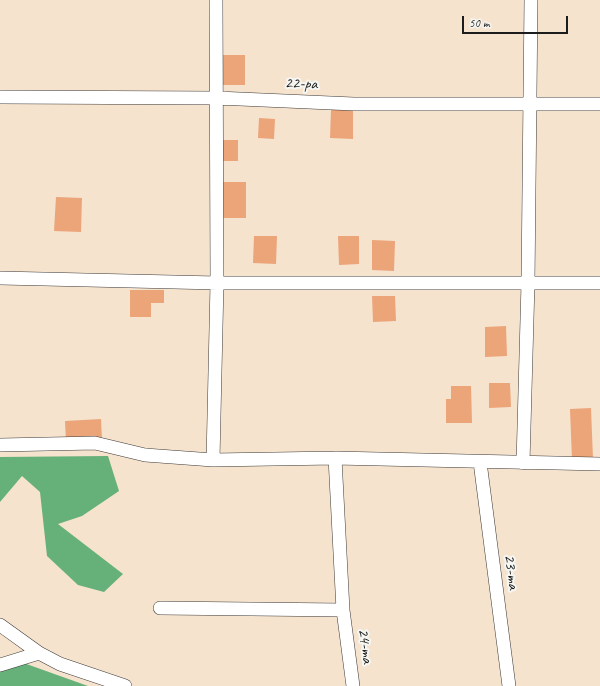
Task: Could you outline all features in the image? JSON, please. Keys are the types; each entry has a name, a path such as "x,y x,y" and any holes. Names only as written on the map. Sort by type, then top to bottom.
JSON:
{"street":[{"path":"213,460 217,284 216,0"},
{"path":"523,463 528,283 532,0"},
{"name":"22-ра","path":"0,97 217,98 354,104 600,104"},
{"path":"0,278 217,284 600,282"},
{"path":"0,445 94,443 145,455 213,460 335,458 600,464"},
{"name":"24-та","path":"335,458 343,610 353,686"},
{"name":"23-та","path":"480,462 509,686"},
{"path":"160,608 343,610"},
{"path":"0,624 39,653 60,664 125,686"},
{"path":"0,665 39,653"}],"green space":[{"path":"108,456 119,491 82,516 58,524 123,574 104,592 78,585 47,556 40,492 22,476 0,502 0,457"},
{"path":"18,661 88,686 0,686 0,670"}],"building":[{"path":"220,55 245,55 245,85 220,85"},
{"path":"331,110 353,110 353,139 330,138"},
{"path":"259,118 275,119 274,139 258,138"},
{"path":"222,140 238,140 238,161 222,161"},
{"path":"223,182 246,182 246,218 223,218"},
{"path":"56,197 82,198 81,232 54,231"},
{"path":"254,236 277,236 276,264 253,263"},
{"path":"338,236 359,236 359,264 339,265"},
{"path":"372,240 395,241 394,271 372,270"},
{"path":"130,290 164,290 164,303 151,303 151,317 130,317"},
{"path":"372,296 395,296 396,321 373,322"},
{"path":"506,326 507,356 485,357 485,327"},
{"path":"489,383 510,383 511,407 489,408"},
{"path":"451,386 471,386 472,423 446,423 446,399 451,399"},
{"path":"591,408 593,459 572,460 570,409"},
{"path":"101,419 102,440 66,442 65,421"}]}
